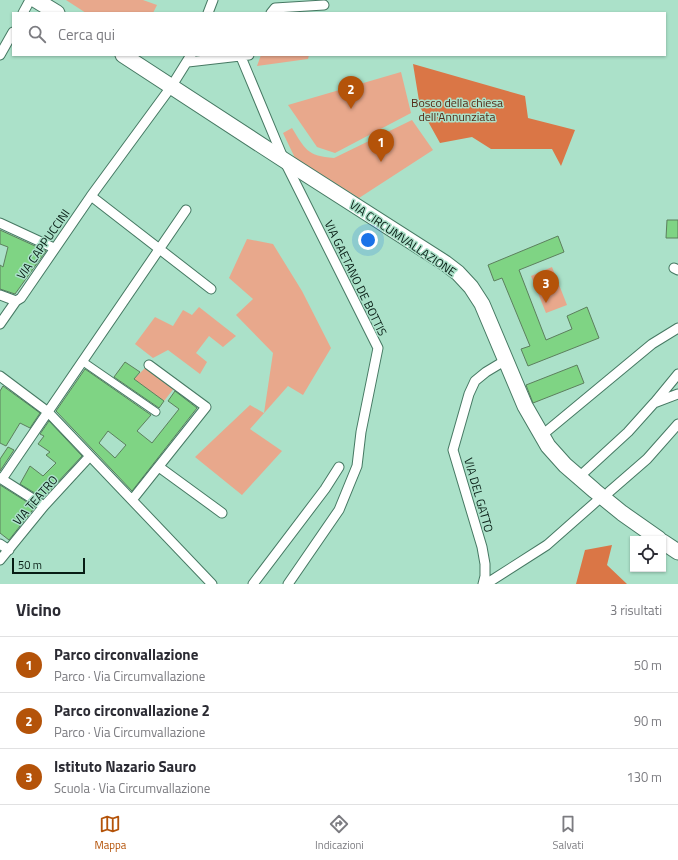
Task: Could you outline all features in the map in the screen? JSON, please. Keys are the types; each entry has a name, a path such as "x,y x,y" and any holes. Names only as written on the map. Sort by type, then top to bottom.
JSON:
{"main road":[{"path":"36,0 55,12"},
{"name":"VIA CIRCUMVALLAZIONE","path":"124,56 445,263 458,273 471,287 482,304 525,406 548,446 565,465 579,477 622,513 655,536"},
{"path":"666,544 678,552"}],"street":[{"path":"24,12 30,0"},
{"path":"208,12 213,0"},
{"path":"272,12 275,8 324,5"},
{"path":"0,55 12,34"},
{"path":"189,58 245,56"},
{"name":"VIA GAETANO DE BOTTIS","path":"245,56 284,160 378,348 357,466 339,510 288,584"},
{"name":"VIA CAPPUCCINI","path":"0,324 16,301 20,298 90,196 171,87 189,58"},
{"path":"90,196 211,288"},
{"path":"44,506 1,479 186,210"},
{"path":"0,223 54,248"},
{"path":"0,295 16,301"},
{"path":"542,436 652,344 678,328"},
{"name":"VIA DEL GATTO","path":"483,584 485,564 482,547 453,450 469,394 475,381 486,372 506,360"},
{"path":"82,362 156,412"},
{"path":"132,500 206,407 149,365"},
{"path":"579,477 628,432 678,374"},
{"path":"0,376 48,412 212,584"},
{"path":"654,403 678,394"},
{"path":"609,492 647,459 678,424"},
{"name":"VIA TEATRO","path":"0,560 44,506 90,456"},
{"path":"159,467 222,512"},
{"path":"253,584 325,489 339,467"},
{"path":"486,584 547,545 598,500"},
{"path":"0,544 8,550"}],"shaded area":[{"path":"66,0 143,0 157,5 154,12 84,12"},
{"path":"261,56 309,56 308,59 257,66"},
{"path":"401,72 411,113 335,153 317,147 288,105"},
{"path":"412,120 433,150 359,198 295,158 283,133 292,128 304,146 312,153 334,158"},
{"path":"247,239 273,244 302,291 331,348 303,395 288,386 250,429 282,451 242,495 195,457 250,405 264,413 273,353 236,315 253,299 229,278"},
{"path":"552,267 567,305 546,313 531,276"},
{"path":"199,307 236,336 223,347 209,336 196,353 207,362 200,374 168,350 153,358 135,344 155,317 173,326 183,310 192,315"},
{"path":"146,367 175,387 164,401 134,379"}],"green space":[{"name":"Bosco della chiesa dell'Annunziata","path":"413,64 525,96 528,118 575,130 561,166 552,149 491,149 472,137 440,143 420,107"},
{"path":"612,545 607,565 627,584 576,584 585,550"}],"building":[{"path":"667,220 678,220 678,238 666,238"},
{"path":"0,230 46,251 15,294 0,289 0,265 3,267 8,247 0,244"},
{"path":"558,236 564,252 519,270 546,340 572,329 567,316 587,307 599,338 528,366 521,349 530,346 502,278 494,281 488,265"},
{"path":"125,362 140,372 134,379 164,401 159,408 114,377"},
{"path":"577,365 584,383 533,403 526,385"},
{"path":"85,369 151,415 137,431 152,443 179,409 168,401 175,391 197,408 132,491 56,411","holes":["108,431 126,445 115,458 99,443"]},
{"path":"3,386 40,413 30,428 20,423 6,446 0,443 0,391"},
{"path":"49,421 82,456 43,498 20,484 30,466 43,476 56,463 46,455 50,452 38,444 44,436 40,434"},
{"path":"8,447 14,450 0,471 0,459"},
{"path":"0,485 35,507 9,540 0,533"}],"place":[{"name":"Parco circonvallazione 2","path":"351,109"},
{"name":"Parco circonvallazione","path":"381,162"},
{"name":"Istituto Nazario Sauro","path":"546,303"}]}
